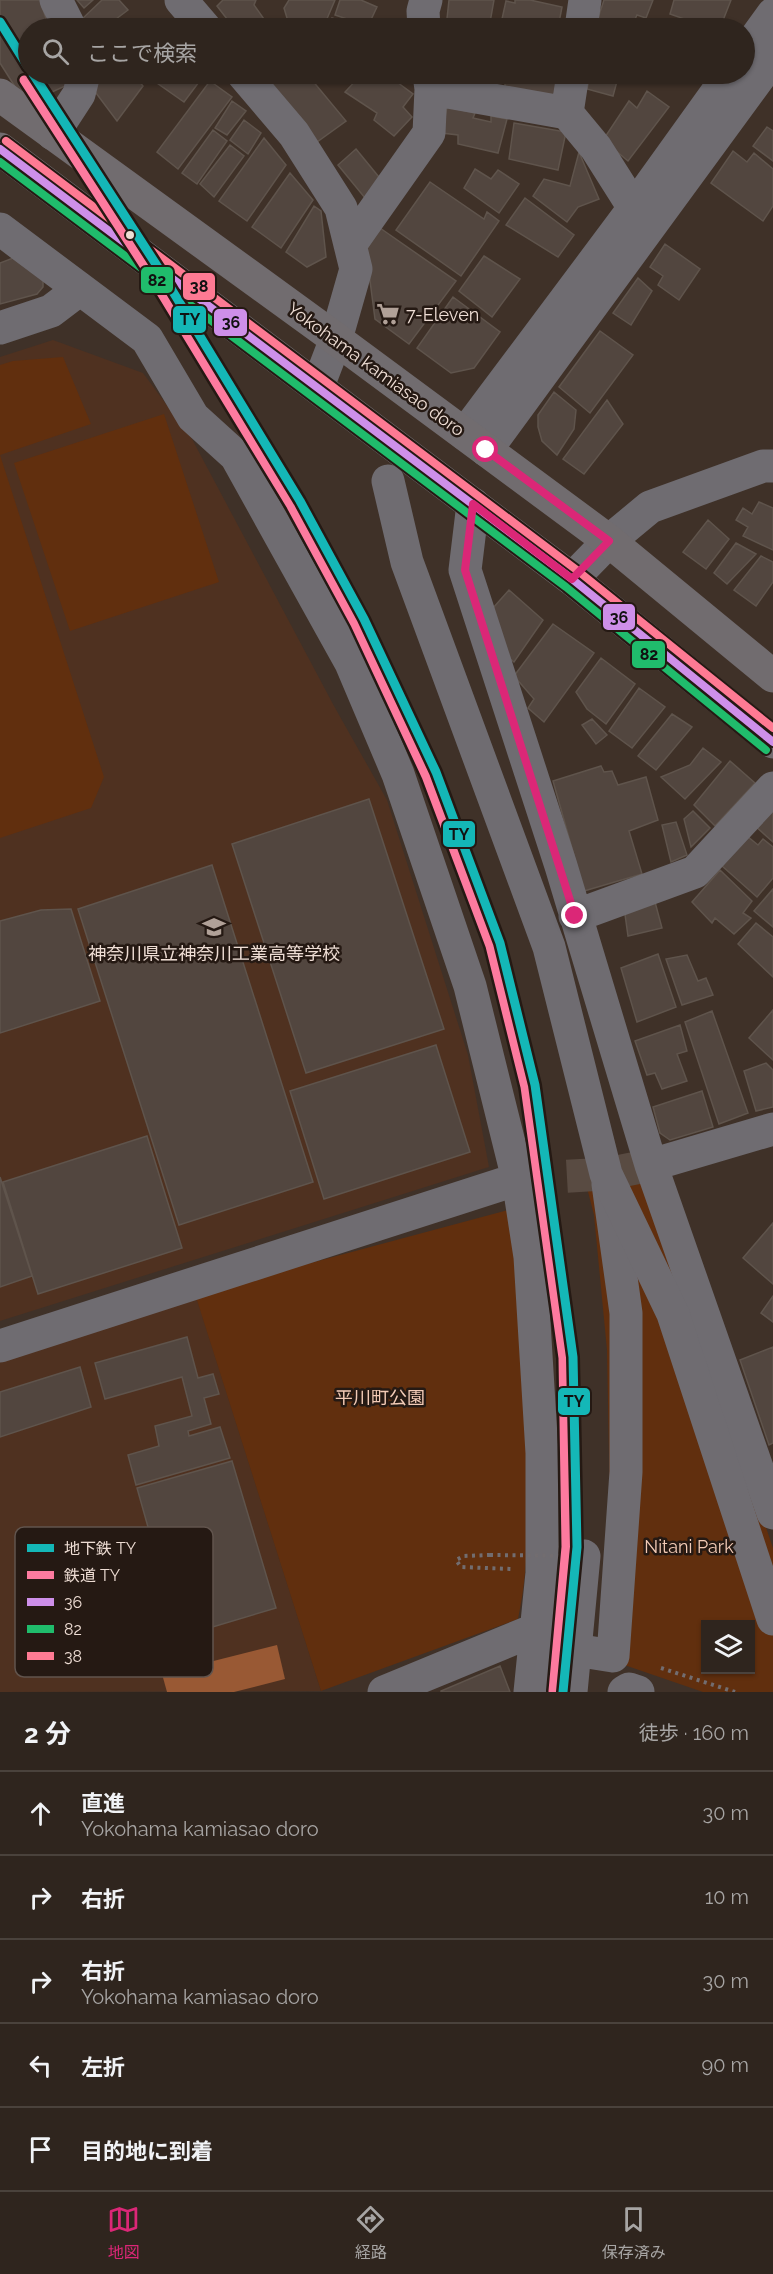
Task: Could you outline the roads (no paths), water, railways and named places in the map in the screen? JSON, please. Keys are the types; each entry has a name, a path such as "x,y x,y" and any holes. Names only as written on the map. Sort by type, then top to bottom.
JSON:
{"main road":[{"name":"Yokohama kamiasao doro","path":"0,95 609,541 773,676"},
{"path":"0,149 572,579 773,742"}],"street":[{"path":"56,0 65,18"},
{"path":"181,0 196,18"},
{"path":"423,18 426,0"},
{"path":"582,18 585,0"},
{"path":"755,39 773,14"},
{"path":"755,81 773,58"},
{"path":"53,134 79,94 82,84"},
{"path":"252,84 294,134 341,208 356,269 336,339 318,386"},
{"path":"350,244 429,133 430,84"},
{"path":"443,84 567,113 596,148 633,208"},
{"path":"567,113 571,84"},
{"path":"475,442 633,208 723,84"},
{"path":"475,442 753,84"},
{"path":"0,229 147,339 193,417 236,456 351,663 398,774 470,986 518,1179 530,1257 542,1453 542,1573 530,1692"},
{"path":"0,328 51,311 80,289"},
{"path":"572,579 609,541 650,507 763,466 773,465"},
{"path":"388,481 407,562 549,947 606,1174 626,1313 626,1472 613,1656 575,1650"},
{"path":"473,504 465,570 651,1165 773,1513"},
{"path":"575,916 695,872 773,788"},
{"path":"651,1165 773,1129"},
{"path":"606,1174 673,1314 773,1619"},
{"path":"0,1346 518,1179"},
{"path":"571,1692 584,1556"},
{"path":"384,1692 537,1629"},
{"path":"624,1692 629,1689 638,1692"}],"tunnel":[{"path":"518,1179 606,1174 651,1165"}],"metro line":[{"name":"TY","path":"0,22 18,51"},
{"name":"TY","path":"39,84 161,272 300,501 364,619 436,772 500,943 535,1085 573,1357 577,1547 563,1692"}],"rail line":[{"name":"TY","path":"27,84 152,278 291,506 355,624 426,776 490,946 525,1087 563,1358 566,1547 553,1691"}],"place":[{"name":"7-Eleven","path":"388,314"},
{"name":"神奈川県立神奈川工業高等学校","path":"214,927"}],"park label":[{"name":"平川町公園","path":"380,1397"},
{"name":"Nitani Park","path":"689,1546"}]}
